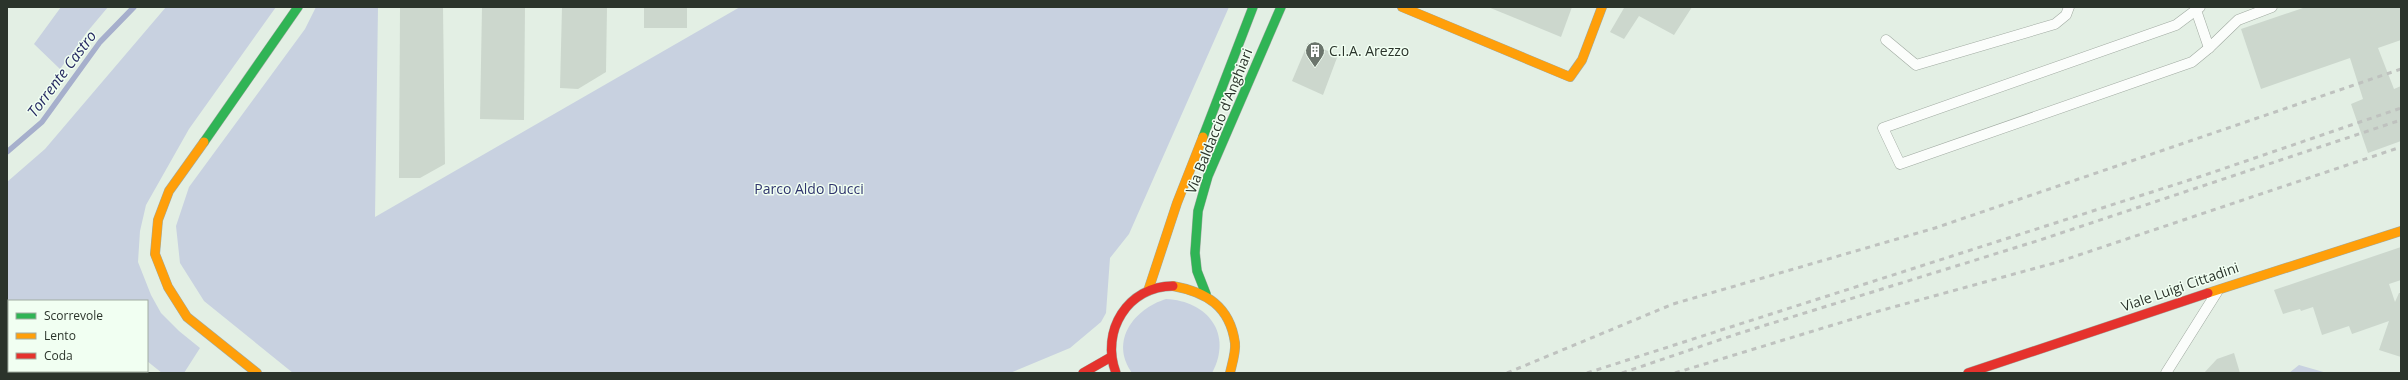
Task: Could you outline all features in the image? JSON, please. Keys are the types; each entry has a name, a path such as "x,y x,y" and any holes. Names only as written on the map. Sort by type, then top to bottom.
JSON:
{"main road":[{"path":"258,373 187,317 168,287 155,254 158,220 169,191 288,24 298,7"},
{"name":"Via Baldaccio d'Anghiari","path":"1148,290 1177,203 1253,7"},
{"name":"Via Baldaccio d'Anghiari","path":"1206,294 1197,271 1195,253 1198,211 1208,176 1281,7"},
{"path":"1402,7 1570,77 1582,60 1602,7"},
{"name":"Viale Luigi Cittadini","path":"1968,373 2219,289 2401,231"},
{"path":"1116,373 1111,357 1111,336 1118,317 1131,302 1148,290 1177,285 1206,294 1225,312 1231,324 1236,349 1230,373"},
{"path":"1083,373 1111,357"}],"lane":[{"path":"1886,40 1916,66 2055,24 2066,15 2069,7"},
{"path":"2209,48 2197,8 2176,25 1883,128 1900,164 2192,62 2209,48 2238,20 2272,7"},
{"path":"2166,373 2219,289"}],"green space":[{"path":"61,7 108,7 87,32 60,69 34,44"},
{"path":"166,7 276,7 189,129 146,205 140,231 138,262 151,295 161,313 179,331 200,348 184,373 162,373 148,362 148,300 8,300 8,372 36,372 7,373 7,182 45,149"},
{"name":"Parco Aldo Ducci","path":"316,7 378,7 375,217 740,7 1229,7 1129,234 1110,258 1106,313 1101,322 1070,348 1010,373 293,373 204,301 180,263 176,226 189,187 305,29"},
{"path":"1166,299 1181,301 1194,306 1205,313 1213,322 1218,333 1220,345 1218,359 1212,373 1132,373 1126,361 1123,349 1124,338 1128,328 1135,318 1144,310"},
{"path":"2299,365 2327,373 2289,373"}],"building":[{"path":"400,7 443,7 445,164 420,178 399,178"},
{"path":"482,7 525,7 524,120 480,119"},
{"path":"562,7 607,7 606,72 578,89 560,88"},
{"path":"644,7 687,7 687,28 644,28"},
{"path":"1488,7 1572,7 1561,37"},
{"path":"1621,7 1692,7 1674,35 1639,16 1624,39 1610,32 1624,8"},
{"path":"2306,7 2401,7 2401,40 2378,48 2394,89 2401,86 2401,141 2368,153 2351,104 2363,99 2350,58 2261,89 2241,29"},
{"name":"C.I.A. Arezzo","path":"1308,43 1338,55 1323,95 1292,81"},
{"path":"2401,247 2401,280 2389,284 2395,302 2399,293 2401,293 2401,357 2379,350 2389,321 2352,334 2349,326 2322,335 2313,307 2283,314 2274,290"},
{"path":"2234,353 2240,373 2204,373 2217,359"}],"waterway":[{"name":"Torrente Castro","path":"7,152 42,122 100,42 134,7"}],"railway":[{"path":"1507,373 1673,304 1935,228 2401,69"},
{"path":"1587,373 2205,175 2401,108"},
{"path":"1622,373 1737,334 2040,240 2401,120"},
{"path":"1675,373 1879,311 2058,262 2401,147"}],"traffic: fast":[{"path":"204,142 298,7"},
{"path":"1203,137 1253,7"},
{"path":"1206,294 1197,271 1195,253 1198,211 1208,176 1281,7"}],"traffic: slow":[{"path":"1402,7 1570,77 1582,60 1602,7"},
{"path":"1148,291 1177,203 1203,137"},
{"path":"204,142 169,191 158,220 155,254 168,287 187,317 257,373"},
{"path":"2208,293 2401,231"},
{"path":"1173,286 1196,292 1206,297 1222,310 1228,319 1235,343 1234,358 1230,373"}],"traffic: jam":[{"path":"1116,373 1112,357 1112,342 1115,327 1122,314 1131,302 1143,294 1157,288 1173,286"},
{"path":"1968,373 2208,293"},
{"path":"1083,373 1111,357"}],"place":[{"name":"C.I.A. Arezzo","path":"1315,68"}]}
